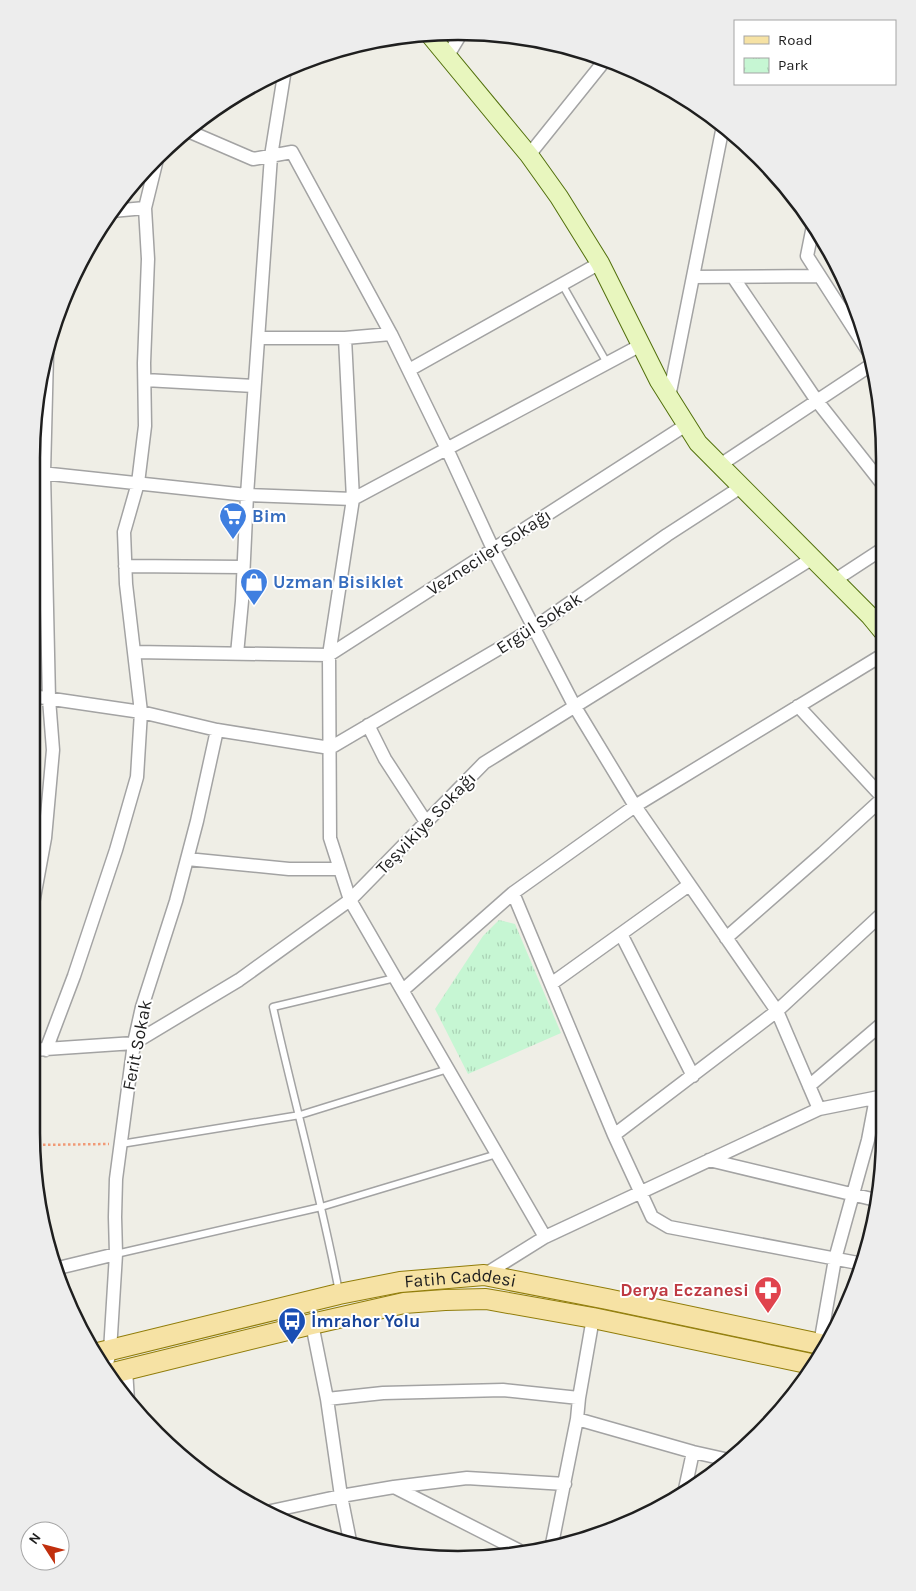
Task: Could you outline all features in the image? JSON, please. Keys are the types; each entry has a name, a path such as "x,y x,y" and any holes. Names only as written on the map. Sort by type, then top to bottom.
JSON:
{"main road":[{"name":"Fatih Caddesi","path":"105,1357 211,1325 339,1294 400,1282 484,1275 819,1344"},
{"path":"118,1372 312,1324 404,1304 486,1299 593,1318 808,1362"},
{"path":"211,1325 216,1347"}],"street":[{"path":"438,42 529,155 559,197 600,263 669,397 698,443 876,624"},
{"path":"529,155 601,65"},
{"path":"237,654 244,567 246,495 271,156 283,79"},
{"path":"195,133 253,159 292,152 390,334 447,449 493,550 575,707 635,806 777,1011 819,1109"},
{"path":"669,397 721,134"},
{"path":"46,1050 74,976 116,850 137,777 141,712 124,532 138,483 145,426 148,259 145,208 154,171"},
{"path":"122,210 145,208"},
{"path":"812,236 807,256 857,332"},
{"path":"408,370 600,263"},
{"path":"693,277 820,276"},
{"path":"733,277 817,401 876,476"},
{"path":"258,338 345,338 390,334"},
{"path":"345,338 353,499 329,655 330,838 350,900 545,1237"},
{"path":"40,472 246,495 353,499 641,345"},
{"path":"720,465 866,368"},
{"path":"145,380 254,386"},
{"name":"Vezneciler Sokağı","path":"329,655 686,425"},
{"name":"Ergül Sokak","path":"330,748 534,628 667,535 741,487"},
{"path":"40,513 53,750 46,838 40,869"},
{"path":"835,580 876,553"},
{"name":"Teşvikiye Sokağı","path":"40,1050 134,1043 239,980 350,900 484,763 813,558"},
{"path":"126,566 244,567"},
{"path":"134,652 329,655"},
{"path":"403,990 513,893 635,806 876,659"},
{"path":"40,697 141,712 217,730 330,748"},
{"path":"798,706 876,790"},
{"path":"368,725 385,759 426,822"},
{"name":"Ferit Sokak","path":"105,1357 116,1254 114,1217 116,1179 134,1043 142,1008 176,902 217,730"},
{"path":"726,938 824,853 876,805"},
{"path":"187,859 289,869 340,869"},
{"path":"551,984 690,884"},
{"path":"513,893 614,1135 652,1217 669,1227 855,1263"},
{"path":"614,1135 777,1011 876,919"},
{"path":"621,934 693,1076"},
{"path":"809,1086 876,1029"},
{"path":"484,1275 545,1237 819,1109 876,1099"},
{"path":"823,1336 834,1259 876,1114"},
{"path":"709,1160 870,1199"},
{"path":"62,1267 116,1254"},
{"path":"553,1540 577,1419 593,1318"},
{"path":"312,1324 327,1400 341,1496 349,1537"},
{"path":"327,1400 383,1393 503,1390 579,1398"},
{"path":"577,1419 720,1458"},
{"path":"686,1483 693,1452"},
{"path":"276,1509 394,1487 467,1478 565,1484"},
{"path":"394,1487 512,1547"}],"lane":[{"path":"562,284 607,363"},
{"path":"339,1294 300,1115 286,1068 273,1007 395,978"},
{"path":"121,1144 300,1115 448,1069"},
{"path":"116,1254 321,1207 497,1154"}],"path":[{"path":"40,1145 121,1144"}],"green space":[{"path":"499,920 515,924 561,1033 468,1074 435,1009 483,936"}],"place":[{"name":"Bim","path":"233,540"},
{"name":"Uzman Bisiklet","path":"254,606"},
{"name":"Derya Eczanesi","path":"768,1314"},
{"name":"İmrahor Yolu","path":"292,1345"}]}
